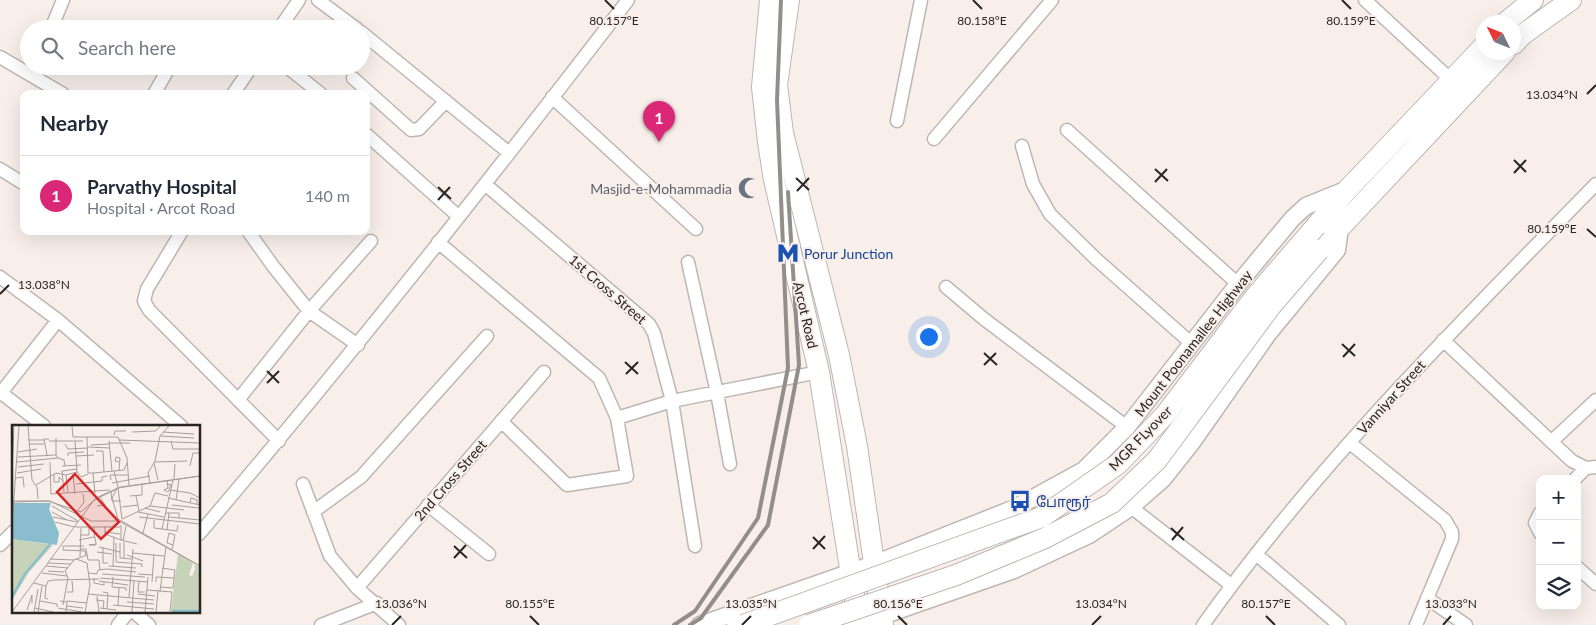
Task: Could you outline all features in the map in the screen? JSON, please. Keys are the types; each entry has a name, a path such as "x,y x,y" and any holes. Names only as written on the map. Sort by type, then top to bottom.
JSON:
{"main road":[{"name":"Arcot Road","path":"783,0 762,88 768,142 774,180 819,372 850,572 855,624"},
{"name":"Arcot Road","path":"783,0 777,85 783,133 839,355 857,446 883,620"},
{"path":"1515,15 1533,0"},
{"path":"1521,39 1571,0"},
{"name":"MGR FLyover","path":"738,621 1042,517 1118,464 1165,415 1254,298 1348,189 1476,54"},
{"name":"MGR FLyover","path":"809,625 956,575 1045,538 1112,503 1157,460 1271,306 1319,250 1497,60"}],"street":[{"path":"55,20 63,0"},
{"path":"285,20 299,0"},
{"path":"318,0 345,20"},
{"path":"200,533 358,345 458,216 486,185 508,152 628,0"},
{"path":"897,121 921,0"},
{"path":"934,139 1052,0"},
{"path":"1365,0 1451,80"},
{"path":"370,39 508,152"},
{"path":"0,57 20,65"},
{"path":"38,75 57,90"},
{"path":"156,90 165,75"},
{"path":"236,90 246,75"},
{"path":"297,75 316,90"},
{"path":"353,78 366,90"},
{"path":"370,93 411,130 418,129 446,101"},
{"path":"552,97 696,229"},
{"path":"1067,130 1238,284"},
{"path":"370,138 458,216"},
{"path":"1022,146 1033,184 1050,214 1096,259 1191,344"},
{"path":"0,168 20,181"},
{"name":"Vanniyar Street","path":"1203,625 1256,554 1350,443 1443,340 1596,184"},
{"name":"1st Cross Street","path":"486,185 649,324 654,333 672,401 695,546"},
{"name":"Mount Poonamallee Highway","path":"700,625 738,621 850,572 1015,508 1084,470 1127,427 1238,284 1292,219 1306,206 1348,189"},
{"path":"855,624 883,620 983,580 1014,570 1089,536 1131,507 1163,479 1194,441 1268,334 1337,250 1340,227"},
{"path":"180,235 147,289 144,301 149,310 279,441"},
{"path":"251,235 273,266 310,310 358,345"},
{"path":"238,400 310,310 371,241"},
{"path":"438,242 594,372 603,383 618,418 627,476 567,485 501,421"},
{"path":"688,262 717,393 730,464"},
{"path":"0,277 58,320 180,425"},
{"path":"946,287 984,319 1127,427"},
{"path":"43,425 0,393 58,320"},
{"path":"312,512 361,478 487,336"},
{"path":"1443,340 1572,462 1591,468"},
{"name":"2nd Cross Street","path":"356,588 544,372"},
{"path":"618,418 672,401 819,372"},
{"path":"1550,442 1596,400"},
{"path":"1350,443 1450,526 1452,539 1416,625"},
{"path":"303,484 330,556 356,588 377,603 399,625"},
{"path":"428,505 489,554"},
{"path":"1131,507 1232,585"},
{"path":"965,528 983,580"},
{"path":"0,545 12,533"},
{"path":"1256,554 1339,625"},
{"path":"1581,571 1596,584"},
{"path":"1427,598 1466,625"},
{"path":"321,625 377,603"},
{"path":"118,625 128,612"},
{"path":"134,612 150,625"}],"railway":[{"path":"674,625 695,611 758,518 788,368 777,100 781,0"},
{"path":"690,625 701,618 768,525 799,365 788,192"}],"place":[{"name":"Parvathy Hospital","path":"659,142"},
{"name":"Masjid-e-Mohammadia","path":"749,188"},
{"name":"Porur Junction","path":"788,253"},
{"name":"போரூர்","path":"1020,501"}]}
